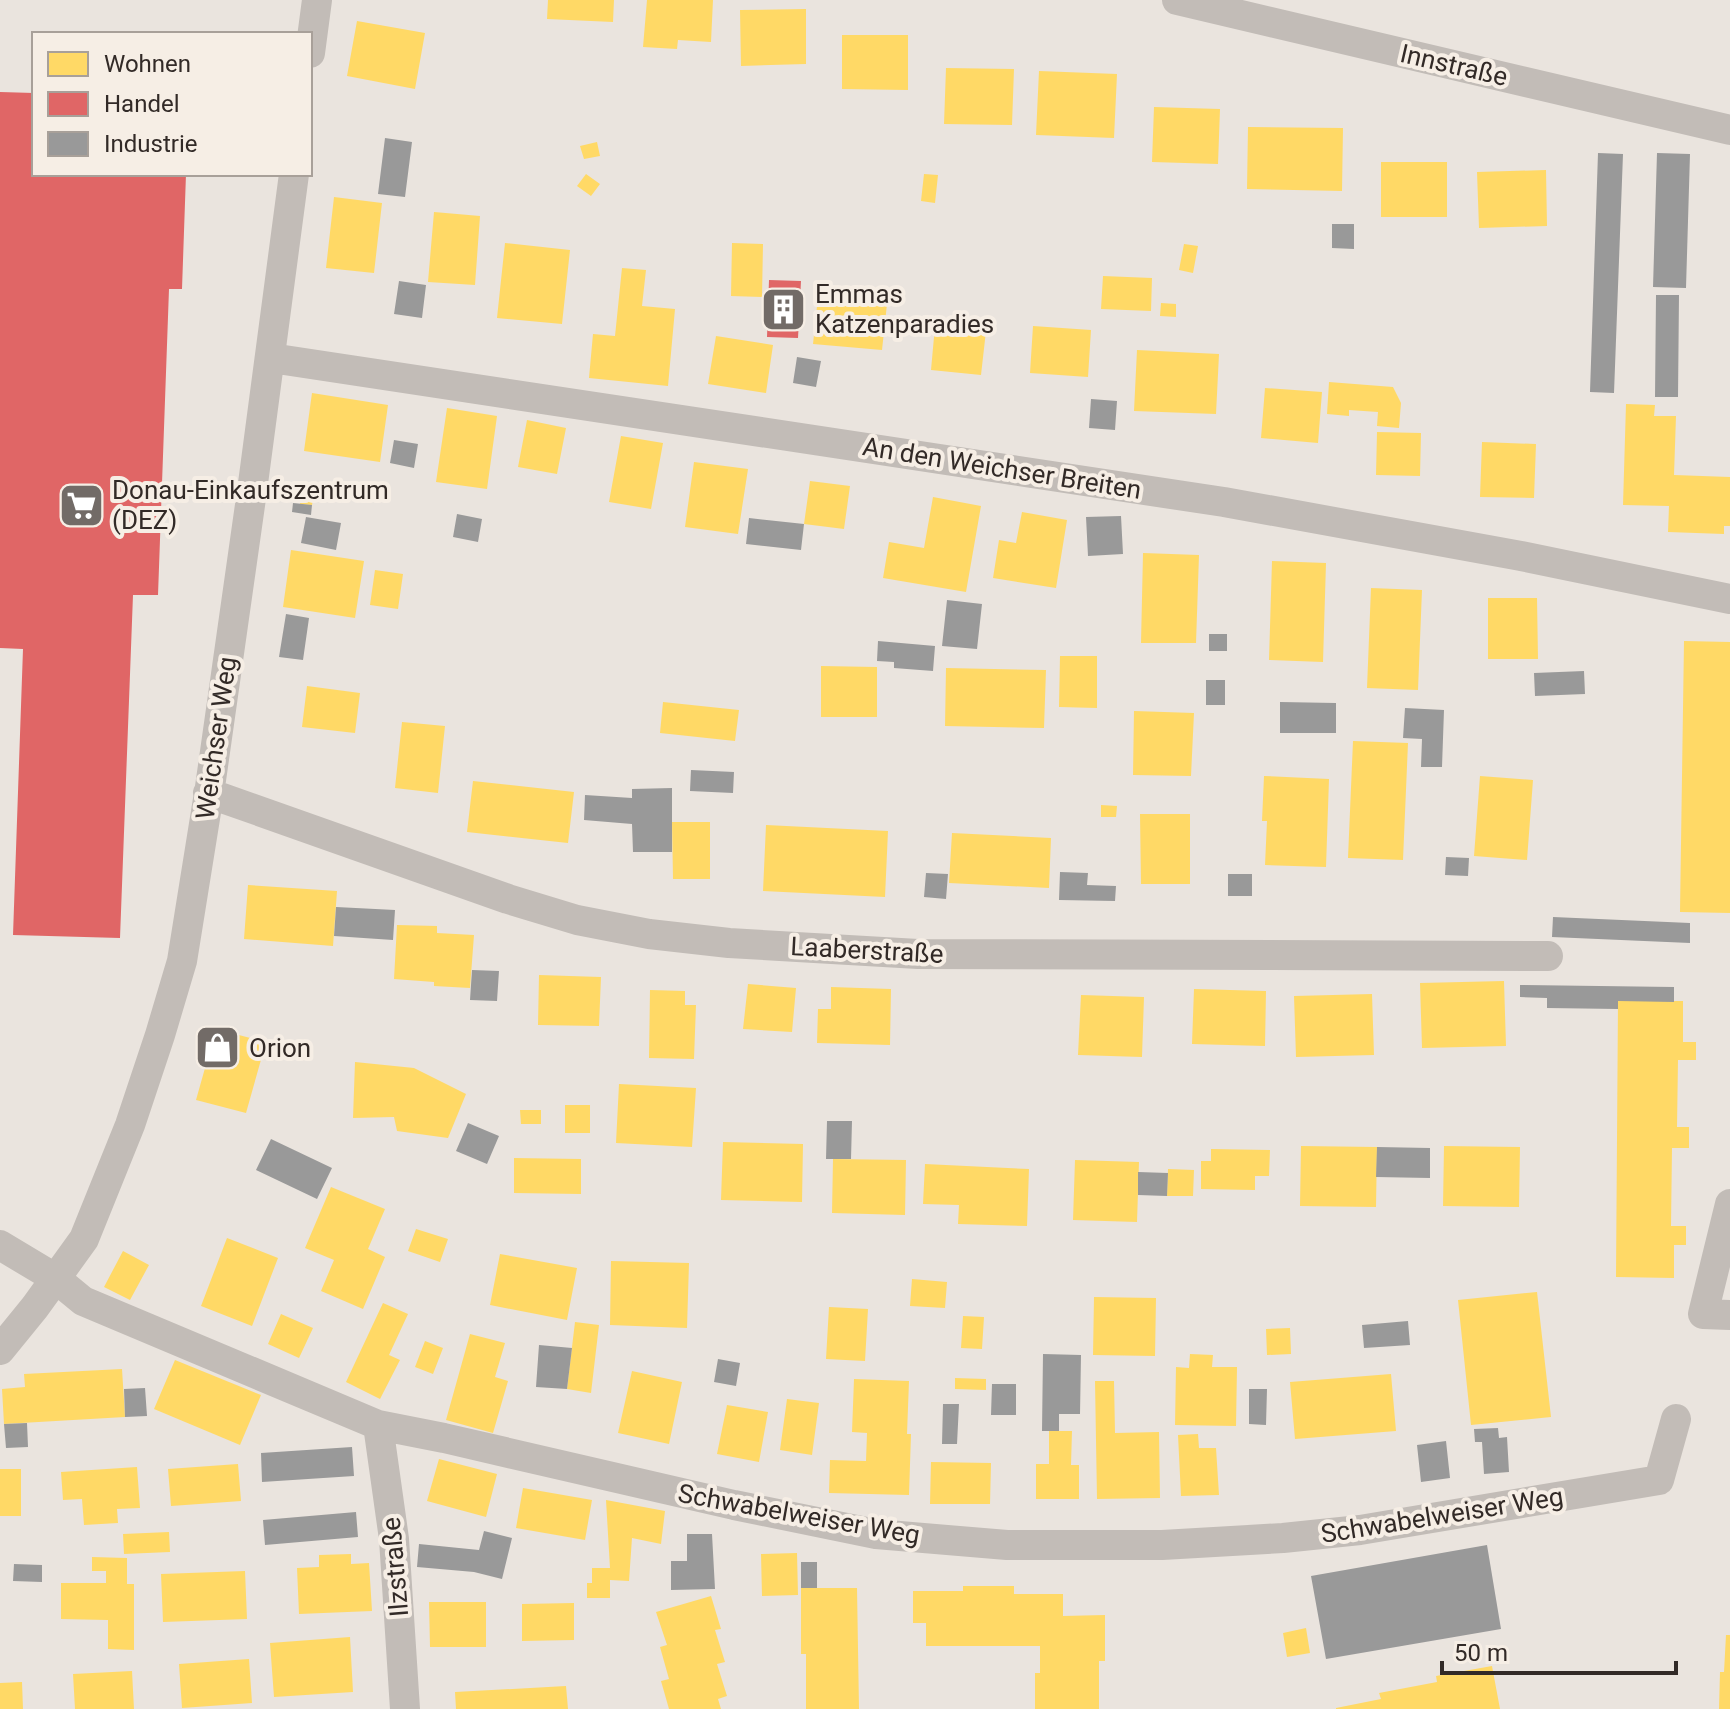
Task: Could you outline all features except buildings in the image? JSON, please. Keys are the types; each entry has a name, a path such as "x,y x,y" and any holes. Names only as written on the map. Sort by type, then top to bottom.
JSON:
{"street":[{"path":"312,38 317,0"},
{"name":"Innstraße","path":"1177,0 1730,130"},
{"name":"Weichser Weg","path":"0,1350 84,1239 130,1125 185,947 271,358 294,176"},
{"name":"An den Weichser Breiten","path":"271,358 1224,502 1521,556 1730,599"},
{"name":"Laaberstraße","path":"208,793 520,903 577,920 649,934 729,943 918,954 1548,956"},
{"path":"1717,1315 1730,1204"},
{"name":"Schwabelweiser Weg","path":"0,1245 55,1278 83,1301 378,1425 876,1534 1007,1545 1162,1545 1360,1530 1659,1480 1676,1419"},
{"name":"Ilzstraße","path":"378,1425 394,1539 405,1709"}],"place":[{"name":"Emmas Katzenparadies","path":"784,309"},
{"name":"Donau-Einkaufszentrum (DEZ)","path":"81,505"},
{"name":"Orion","path":"218,1048"}]}
